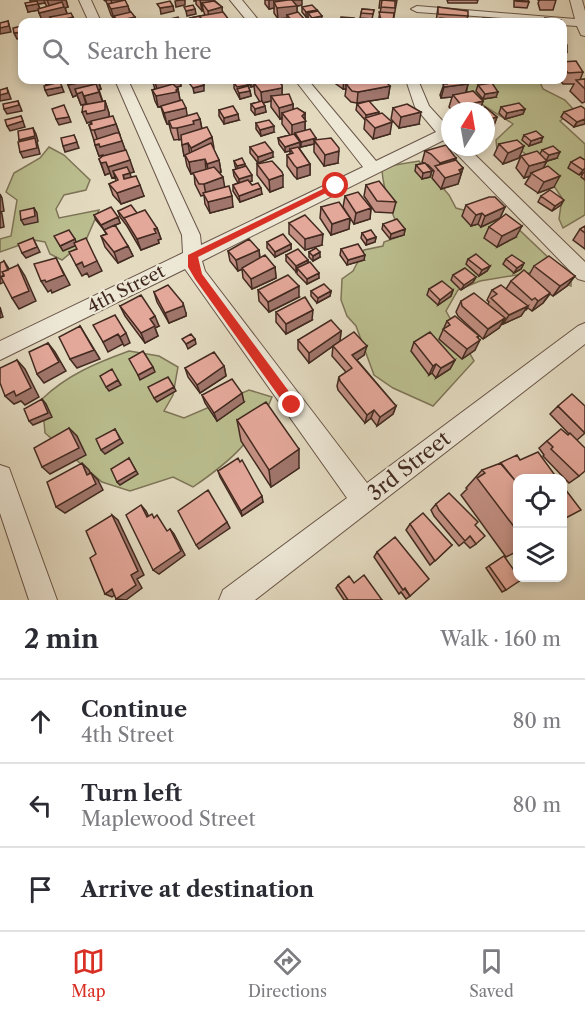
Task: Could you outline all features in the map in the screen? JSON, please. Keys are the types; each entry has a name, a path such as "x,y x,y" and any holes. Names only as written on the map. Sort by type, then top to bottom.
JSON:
{"street":[{"path":"85,0 93,18"},
{"path":"236,0 251,18"},
{"path":"567,24 584,26 576,0"},
{"path":"418,4 524,18"},
{"path":"123,84 190,235 193,267 198,276 365,501"},
{"path":"304,84 373,168"},
{"path":"413,84 422,107 441,128"},
{"name":"4th Street","path":"0,351 373,168 441,139"},
{"path":"467,156 585,274"},
{"name":"3rd Street","path":"233,600 585,332"},
{"path":"0,477 43,600"}],"green space":[{"path":"461,84 541,84 543,89 565,100 574,110 560,121 585,144 585,215 563,228 559,219 562,198 544,171 523,152 497,150 496,140 513,124 495,112 495,102 480,102"},
{"path":"49,147 64,155 90,180 86,190 64,195 56,209 59,218 99,210 86,240 62,260 50,254 45,242 34,240 0,252 0,239 11,236 17,200 6,192 14,173 40,158"},
{"path":"419,161 449,195 456,208 512,223 571,279 571,286 529,273 480,281 458,290 446,311 474,361 433,406 393,388 374,375 356,326 347,316 341,300 342,279 353,271 364,250 383,246 384,242 403,235 389,204 382,170"},
{"path":"129,351 159,356 178,367 173,395 164,411 184,418 249,390 272,397 250,438 219,468 193,487 173,477 130,491 102,482 45,433 42,399 82,370"}],"building":[{"path":"125,0 128,6 111,9 108,4"},
{"path":"292,0 297,6 277,8 274,2"},
{"path":"382,0 395,1 395,8 381,7"},
{"path":"37,1 38,4 26,6 25,3"},
{"path":"170,1 173,6 160,8 157,4"},
{"path":"214,1 222,7 208,11 202,3"},
{"path":"62,2 64,7 39,13 38,9"},
{"path":"193,5 195,9 186,11 184,7"},
{"path":"312,5 317,10 306,12 302,7"},
{"path":"438,7 468,11 468,16 438,14"},
{"path":"362,9 374,10 373,14 361,13"},
{"path":"318,11 322,16 312,18 308,13"},
{"path":"131,12 135,17 115,18 114,16"},
{"path":"223,12 228,18 201,18 200,16"},
{"path":"298,12 303,18 290,18 287,15"},
{"path":"379,12 394,13 393,18 380,18"},
{"path":"71,13 73,17 51,18"},
{"path":"8,21 9,26 0,28 0,23"},
{"path":"18,27 18,32 14,33 13,28"},
{"path":"576,61 583,72 568,73 567,62"},
{"path":"585,79 585,89 576,80"},
{"path":"61,84 62,87 45,90 44,86"},
{"path":"96,84 99,92 84,96 82,92 77,94 75,89"},
{"path":"173,84 178,89 177,92 156,96 152,90"},
{"path":"190,84 204,85 193,88"},
{"path":"235,84 248,85 237,87"},
{"path":"255,84 282,85 282,88 261,92"},
{"path":"346,84 388,84 390,86 358,92 352,91"},
{"path":"443,84 447,84 468,84 444,87"},
{"path":"493,84 498,92 485,94 478,85"},
{"path":"248,86 250,91 239,93 237,89"},
{"path":"7,88 8,93 0,95 0,90"},
{"path":"473,91 483,101 459,102 453,95"},
{"path":"289,94 293,104 279,108 271,96"},
{"path":"182,100 186,108 164,113 161,106"},
{"path":"18,101 19,105 4,109 3,104"},
{"path":"105,101 105,110 87,114 86,111 82,112 83,105"},
{"path":"262,101 265,106 255,109 251,104"},
{"path":"369,101 379,112 366,115 357,104"},
{"path":"519,103 525,109 507,113 501,107"},
{"path":"407,104 421,112 401,117 393,108"},
{"path":"64,105 69,117 56,119 52,109"},
{"path":"233,106 238,114 224,118 219,110"},
{"path":"581,106 585,109 585,119 577,122 564,112"},
{"path":"297,108 305,113 302,116 306,121 292,125 282,113"},
{"path":"197,113 200,119 193,121 194,124 172,128 169,121"},
{"path":"382,113 392,122 375,128 365,118"},
{"path":"21,116 23,121 7,126 5,120"},
{"path":"113,116 116,124 91,130 89,125 92,124 91,121"},
{"path":"269,120 274,126 260,130 256,123"},
{"path":"207,127 212,137 191,148 188,143 182,145 181,135"},
{"path":"33,128 35,136 19,140 18,131"},
{"path":"310,129 316,138 301,142 295,133"},
{"path":"536,131 543,137 531,141 524,135"},
{"path":"119,133 122,141 100,147 99,144 95,145 94,140"},
{"path":"294,134 300,142 285,147 278,138"},
{"path":"74,135 77,142 63,146 61,138"},
{"path":"35,138 37,148 20,152 18,142"},
{"path":"331,138 339,151 325,155 314,140"},
{"path":"517,140 524,146 508,153 499,144"},
{"path":"265,142 273,152 258,157 250,147"},
{"path":"211,143 219,160 207,164 205,159 189,162 185,155"},
{"path":"441,146 441,156 456,158 440,163 425,151"},
{"path":"553,146 560,152 549,155 542,150"},
{"path":"298,147 310,164 297,168 287,155 293,153 290,149"},
{"path":"126,150 130,160 108,167 106,162 101,163 99,159 103,156"},
{"path":"537,151 547,161 529,166 521,156"},
{"path":"580,157 585,160 583,170 571,162"},
{"path":"242,158 245,164 237,166 234,161"},
{"path":"456,160 463,168 459,170 461,173 445,178 435,166"},
{"path":"272,161 283,175 269,180 257,164"},
{"path":"425,163 432,171 423,173 416,165"},
{"path":"246,166 252,175 239,179 233,170"},
{"path":"548,166 560,176 544,182 531,173"},
{"path":"127,167 130,173 123,175 124,179 136,176 140,185 117,193 109,184 118,180 113,171"},
{"path":"214,167 223,177 199,184 193,173"},
{"path":"248,180 252,185 258,183 261,188 239,196 233,185"},
{"path":"379,181 396,202 377,201 366,185"},
{"path":"229,186 232,196 208,202 203,193"},
{"path":"550,190 564,200 555,206 541,196"},
{"path":"358,192 371,208 356,213 345,196"},
{"path":"495,197 505,207 485,216 482,213 476,215 466,205"},
{"path":"339,202 350,218 332,224 321,207"},
{"path":"131,205 137,213 124,218 125,220 118,211"},
{"path":"111,207 118,217 101,225 94,215"},
{"path":"34,208 35,216 21,220 20,211"},
{"path":"145,210 157,228 154,229 156,233 137,239 124,218"},
{"path":"506,214 522,226 502,236 489,227"},
{"path":"305,215 323,234 305,239 289,223"},
{"path":"397,219 405,229 391,234 383,224"},
{"path":"115,225 128,246 114,252 101,236 107,234 104,230"},
{"path":"69,230 75,239 60,246 54,236"},
{"path":"371,230 376,237 367,240 362,233"},
{"path":"283,234 291,244 275,252 267,242"},
{"path":"33,238 37,247 22,253 18,244"},
{"path":"86,238 97,261 84,267 82,262 76,265 69,252 77,249 74,243"},
{"path":"249,239 259,250 236,260 228,251"},
{"path":"358,244 365,255 348,260 341,249"},
{"path":"316,248 320,252 313,256 309,252"},
{"path":"298,249 308,260 296,266 286,255"},
{"path":"476,254 490,266 482,270 468,259"},
{"path":"265,255 275,267 251,279 242,268"},
{"path":"512,255 524,263 517,268 506,259"},
{"path":"549,256 575,276 560,286 534,266"},
{"path":"56,258 64,275 46,282 41,281 34,264"},
{"path":"4,261 8,270 2,272 4,275 0,277 0,263"},
{"path":"310,262 319,273 307,279 297,268"},
{"path":"18,265 29,291 12,298 1,277 4,276 2,272"},
{"path":"465,268 476,277 464,285 453,275"},
{"path":"524,270 550,293 538,301 535,298 532,300 511,281"},
{"path":"288,275 299,286 268,302 258,290"},
{"path":"442,281 453,290 440,300 429,289"},
{"path":"324,284 331,291 318,298 311,291"},
{"path":"168,285 183,306 165,313 154,292"},
{"path":"501,285 528,306 509,315 491,298 497,294 492,290"},
{"path":"474,293 505,318 488,329 462,306 461,301"},
{"path":"141,295 155,316 150,319 155,326 141,333 120,306"},
{"path":"305,297 313,310 286,324 276,312"},
{"path":"115,315 126,333 120,337 118,334 103,342 93,325"},
{"path":"455,316 479,336 477,337 480,340 467,349 443,329 450,325 447,321"},
{"path":"331,320 341,331 309,353 298,340"},
{"path":"80,326 94,350 70,359 59,337"},
{"path":"354,332 367,346 352,355 396,406 380,417 374,410 367,415 340,381 339,377 352,368 333,346"},
{"path":"430,332 455,360 441,368 436,364 433,366 414,342"},
{"path":"191,334 195,339 186,344 182,339"},
{"path":"48,343 59,362 37,374 29,352"},
{"path":"143,351 153,367 138,375 129,359"},
{"path":"214,352 224,366 197,385 185,368"},
{"path":"17,360 31,388 16,396 14,391 5,396 0,383 0,368"},
{"path":"112,369 118,380 106,387 100,376"},
{"path":"168,377 174,387 154,398 148,387"},
{"path":"232,379 242,393 214,413 202,395"},
{"path":"572,394 585,406 585,433 558,406"},
{"path":"42,399 48,413 29,421 24,409"},
{"path":"266,402 299,449 269,470 237,420"},
{"path":"69,428 79,448 42,467 34,448"},
{"path":"115,429 120,439 101,450 96,439"},
{"path":"561,429 568,435 570,433 585,448 585,471 579,476 551,449 553,447 547,441"},
{"path":"538,452 554,474 513,474 513,478 500,463 517,455 520,460"},
{"path":"129,458 136,471 117,482 111,469"},
{"path":"238,458 240,462 242,460 262,496 241,511 218,471"},
{"path":"82,463 87,475 91,473 96,484 56,507 47,482"},
{"path":"501,463 513,478 513,525 477,478 485,473 482,470"},
{"path":"208,490 227,522 196,545 178,511"},
{"path":"567,492 581,510 567,517"},
{"path":"449,493 478,522 475,525 485,536 476,544 470,536 465,541 439,510 436,504"},
{"path":"141,505 147,517 152,514 154,518 157,515 167,531 170,529 181,551 153,570 126,515"},
{"path":"423,513 452,545 435,561 410,524"},
{"path":"112,515 138,571 131,575 136,585 116,599 112,589 105,594 90,558 96,554 86,531"},
{"path":"395,537 429,579 410,596 405,588 403,590 377,552"},
{"path":"504,556 513,569 513,582 518,582 506,590 489,566"},
{"path":"364,575 382,600 348,600 338,585 349,576 354,583"}],"route":[{"path":"292,405 198,276 193,267 193,255 336,186"}]}
